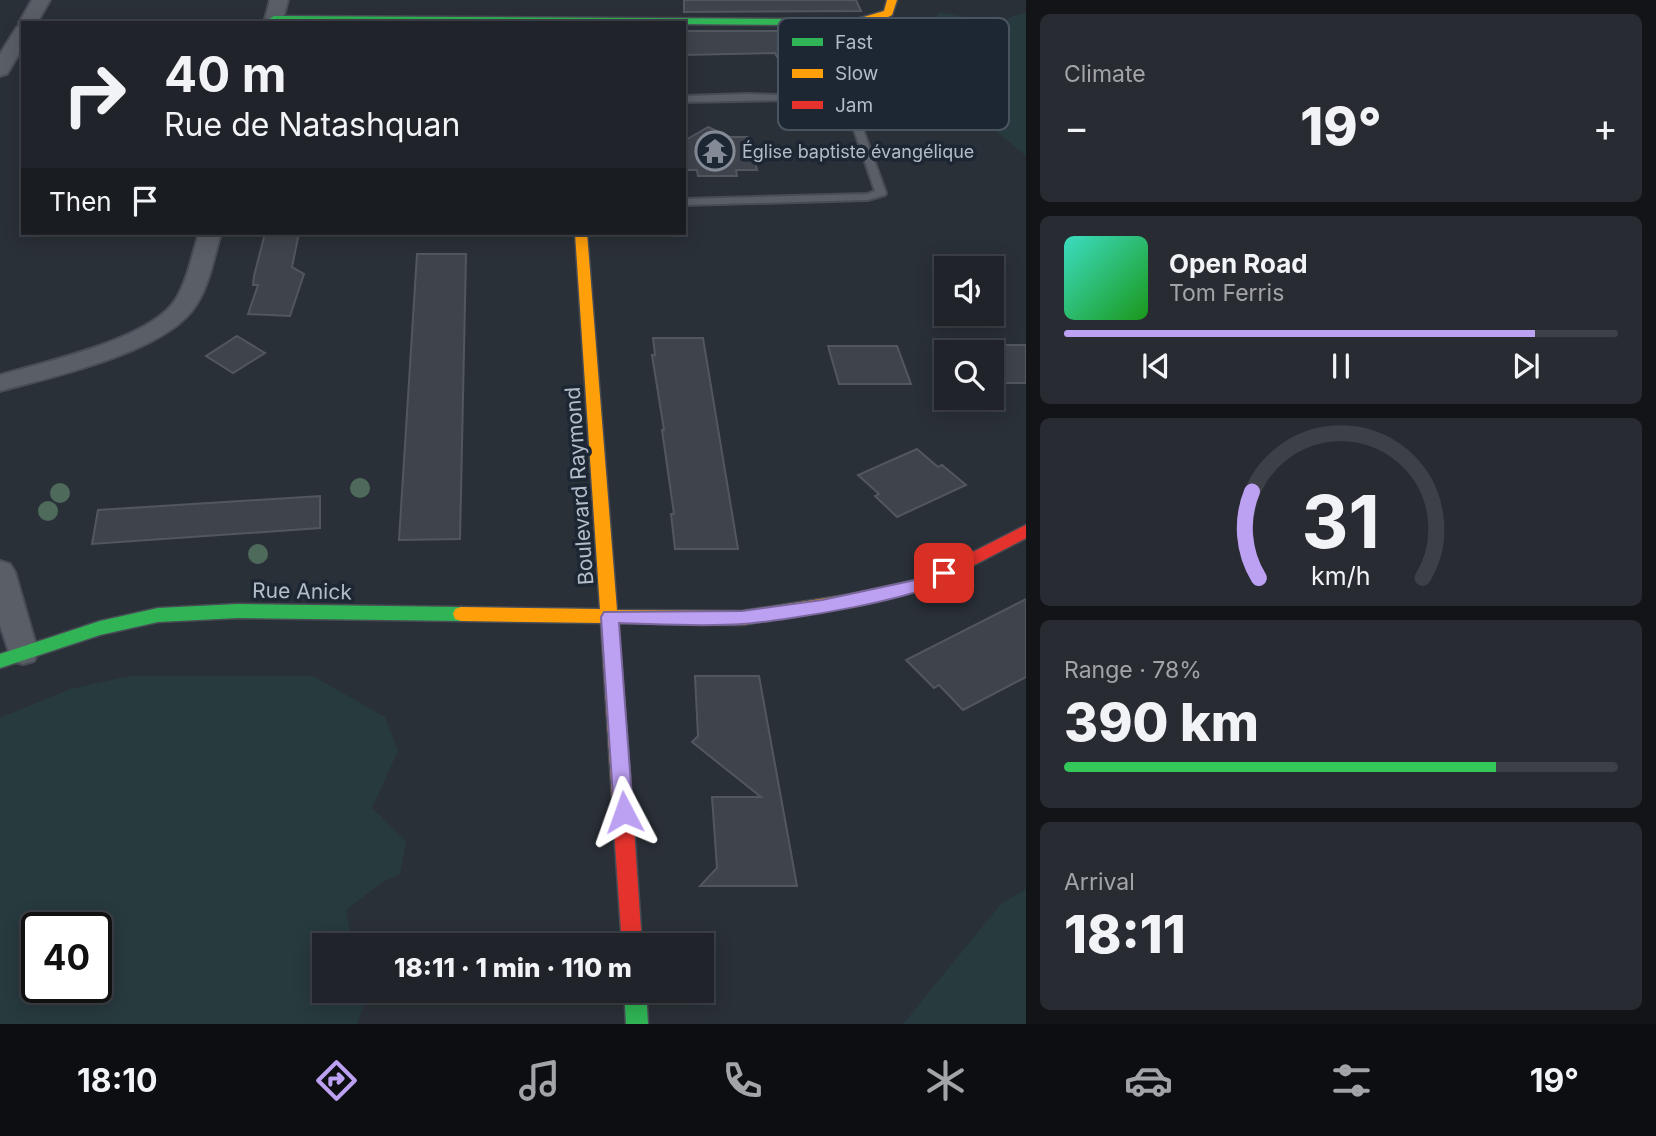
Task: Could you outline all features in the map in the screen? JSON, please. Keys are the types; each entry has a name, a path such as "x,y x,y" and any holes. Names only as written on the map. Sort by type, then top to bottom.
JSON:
{"street":[{"path":"29,21 41,0"},
{"path":"273,21 279,0"},
{"path":"563,0 565,21"},
{"path":"879,18 888,14 893,6 892,0"},
{"path":"686,22 778,22"},
{"path":"0,70 21,34"},
{"path":"0,383 133,341 162,326 181,308 193,288 209,235"},
{"name":"Boulevard Raymond","path":"581,235 631,933"},
{"name":"Rue Anick","path":"12,657 100,628 158,615 238,611 742,618 822,607 924,584 1026,531"},
{"path":"0,572 12,657"},
{"path":"636,1003 637,1024"}],"lane":[{"path":"686,99 778,96"},
{"path":"686,202 868,197 881,193 859,130"}],"green space":[{"path":"940,12 968,18 934,18"},
{"path":"1026,13 1026,156 995,130 1009,130 1009,18"},
{"path":"129,676 313,676 385,717 398,751 372,808 406,841 400,874 381,883 346,910 351,933 312,933 312,1003 365,1003 357,1024 0,1024 0,718 70,689"},
{"path":"1026,889 1026,1024 903,1024 1000,905"}],"building":[{"path":"684,0 856,0 861,11 684,12"},
{"path":"686,31 778,31 778,57 775,53 686,55"},
{"path":"708,127 730,137 748,137 757,170 736,170 737,176 698,176 697,170 686,170 686,140"},
{"path":"264,235 299,235 292,267 304,274 290,316 248,314 258,285 253,285"},
{"path":"417,254 466,254 460,539 399,540"},
{"path":"237,336 265,353 233,373 206,356"},
{"path":"653,338 703,338 738,549 675,549 671,514 674,514 652,355 655,355"},
{"path":"1004,345 1026,345 1026,383 1004,383"},
{"path":"828,346 897,346 911,384 839,384"},
{"path":"917,449 966,485 897,517 875,496 879,494 858,475"},
{"path":"320,496 320,528 92,544 98,510"},
{"path":"1026,599 1026,677 963,710 939,685 934,688 906,660"},
{"path":"695,676 759,676 797,886 700,886 717,868 712,797 761,797 692,742 698,736"}],"traffic: fast":[{"path":"274,19 621,21"},
{"path":"686,21 778,22"},
{"path":"0,661 100,628 158,615 238,611 461,614"},
{"path":"636,1003 637,1024"}],"traffic: slow":[{"path":"880,18 889,13 892,0"},
{"path":"581,235 623,814"},
{"path":"461,614 742,618 852,600"}],"traffic: jam":[{"path":"852,600 924,584 1026,531"},
{"path":"623,814 631,933"}],"place":[{"name":"Église baptiste évangélique","path":"715,151"}],"route":[{"path":"624,812 610,617 742,618 822,607 924,584 944,573"}]}
